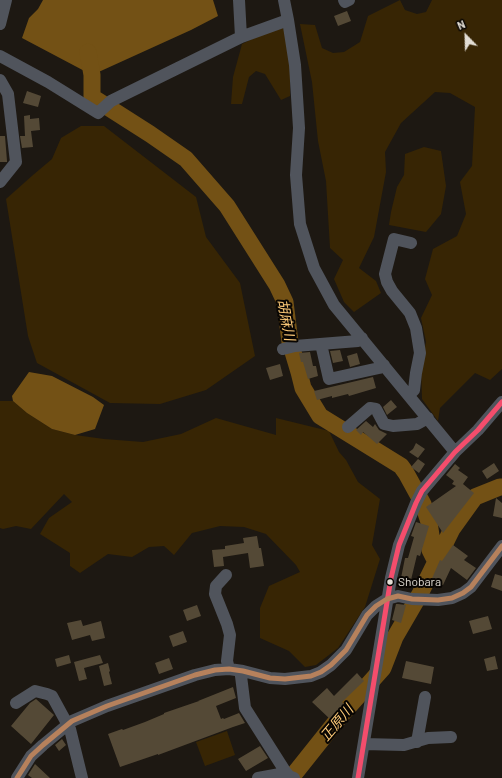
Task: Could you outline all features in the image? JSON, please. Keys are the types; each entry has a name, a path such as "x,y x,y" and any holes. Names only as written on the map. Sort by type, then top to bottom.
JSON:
{"street":[{"path":"0,24 6,0"},
{"path":"239,0 241,37"},
{"path":"284,0 295,65 299,128 296,175 300,224 314,268 334,305 455,452"},
{"path":"344,0 344,2 349,0"},
{"path":"0,56 48,82 98,113 111,101 241,37 288,20"},
{"path":"0,80 8,94 16,162 0,182"},
{"path":"409,395 414,390 420,353 416,328 410,313 392,291 387,282 386,274 394,239 411,243"},
{"path":"283,349 295,346 358,341 362,338"},
{"path":"321,344 329,379 379,368 384,365"},
{"path":"358,778 387,599 398,545 422,491 455,452 478,430 502,402"},
{"path":"348,427 370,408 376,409 384,424 393,426 417,424 428,418"},
{"path":"17,778 31,756 72,721 107,706 196,674 229,669 270,678 285,679 311,676 321,672 331,665 346,650 367,615 376,606 387,599 398,596 412,599 438,600 452,598 463,593 471,587 502,546"},
{"path":"226,575 216,586 215,594 230,635 227,661 229,669"},
{"path":"243,671 241,676 245,708 289,774"},
{"path":"16,703 35,691 52,696 70,729 82,778"},
{"path":"417,742 425,697"},
{"path":"364,744 404,746 428,738 451,737"},
{"path":"258,778 289,774"}],"shaded area":[{"path":"43,0 213,0 218,16 191,30 92,75 22,38 29,18 38,9"},
{"path":"400,0 405,10 417,14 426,12 432,0 502,0 502,369 490,380 475,373 440,408 438,421 422,399 421,367 426,342 421,318 432,295 425,279 433,249 457,236 466,214 460,182 472,166 475,107 450,93 435,92 401,123 385,152 386,172 374,237 359,268 376,281 381,293 354,312 344,302 334,279 343,260 330,248 326,181 318,141 312,82 300,24 315,25 322,48 333,53 344,52 360,42 368,16"},
{"path":"283,24 290,61 290,96 281,100 265,74 256,71 249,77 242,104 231,104 233,77 242,44"},
{"path":"81,126 104,126 196,197 206,237 240,283 255,356 206,390 160,404 110,403 37,363 28,336 6,199 52,159 61,138"},
{"path":"424,147 441,151 446,186 441,214 426,232 389,225 397,187 404,175 405,154"},
{"path":"29,372 52,376 93,397 104,405 95,429 75,435 52,429 27,413 13,401 12,396"},
{"path":"0,401 13,401 27,413 52,429 75,435 104,439 143,442 181,434 216,418 276,435 276,418 329,431 339,452 346,460 358,482 380,499 372,545 380,559 365,607 338,648 316,665 305,667 289,651 260,638 260,608 269,586 300,572 296,565 266,534 244,527 220,526 192,533 174,555 164,546 149,547 132,557 108,554 80,573 70,566 70,553 40,534 49,518 72,502 64,494 31,529 16,526 3,529 0,528"},
{"path":"227,731 235,755 205,766 196,742"}],"building":[{"path":"347,11 351,21 338,26 334,16"},
{"path":"27,91 41,96 38,107 23,103"},
{"path":"30,115 30,119 39,118 40,130 31,131 33,147 22,148 20,136 25,136 24,116"},
{"path":"0,136 5,136 7,162 0,162"},
{"path":"340,350 343,361 333,363 330,351"},
{"path":"310,352 313,366 316,366 318,376 308,379 299,353"},
{"path":"357,353 360,364 350,367 347,356"},
{"path":"280,364 283,376 270,380 266,368"},
{"path":"373,377 376,388 349,396 348,394 332,398 332,396 317,400 314,391"},
{"path":"391,400 397,407 387,415 383,407"},
{"path":"366,421 373,427 375,424 379,430 387,434 377,444 363,432 361,435 356,430"},
{"path":"416,443 425,449 418,458 409,452 413,449"},
{"path":"418,459 425,464 419,473 411,467"},
{"path":"494,463 499,471 487,479 482,471"},
{"path":"455,464 460,468 458,470 468,477 463,484 474,493 443,533 426,507 456,486 452,484 454,481 446,475"},
{"path":"496,498 502,503 502,518 493,516"},
{"path":"416,522 429,526 420,556 417,555 411,580 401,578 405,558 408,558 414,537 411,536"},
{"path":"257,536 264,566 250,568 248,553 223,557 224,566 214,567 212,550 225,549 225,546 244,543 243,538"},
{"path":"453,545 468,556 464,560 476,568 467,580 451,568 443,585 430,583 440,560 442,561"},
{"path":"495,574 502,576 502,591 491,587"},
{"path":"396,604 406,605 401,623 392,620"},
{"path":"197,605 201,616 187,621 183,610"},
{"path":"488,616 492,629 473,634 469,621"},
{"path":"81,620 83,626 101,621 105,638 92,641 90,635 72,640 67,623"},
{"path":"183,631 187,642 173,647 169,636"},
{"path":"69,655 71,663 57,667 55,659"},
{"path":"100,655 103,663 84,668 87,679 79,681 74,662"},
{"path":"495,656 498,669 487,671 484,659"},
{"path":"169,658 173,669 159,674 155,663"},
{"path":"406,661 434,667 431,684 402,678"},
{"path":"108,663 112,684 104,686 99,666"},
{"path":"357,673 364,681 342,702 346,706 331,720 312,702 327,688 334,696"},
{"path":"233,687 236,698 216,706 221,719 239,713 245,723 158,755 120,767 108,734 145,722 164,713"},
{"path":"36,699 54,715 31,744 11,726 30,703"},
{"path":"62,739 66,745 59,751 55,745"},
{"path":"260,746 268,758 246,771 238,759"},
{"path":"35,764 50,778 32,778 28,775"}],"waterway":[{"name":"胡麻川","path":"88,52 92,75 92,97 186,159 227,206 277,285 285,302 290,342 303,388 320,416 401,466 423,504 429,522 432,542 430,550 436,562"},
{"name":"正原川","path":"291,778 342,714 383,668 395,637 420,594 452,529 475,497 502,487"}],"transit line":[{"path":"358,778 391,578 399,545 422,491 455,452 478,430 502,402"},
{"path":"17,778 31,756 72,721 107,706 195,675 215,670 229,669 270,678 285,679 311,676 321,672 331,665 346,650 367,615 376,606 387,599 398,596 412,599 438,600 452,598 463,593 471,587 502,546"}],"place":[{"name":"Shobara","path":"390,582"}]}
